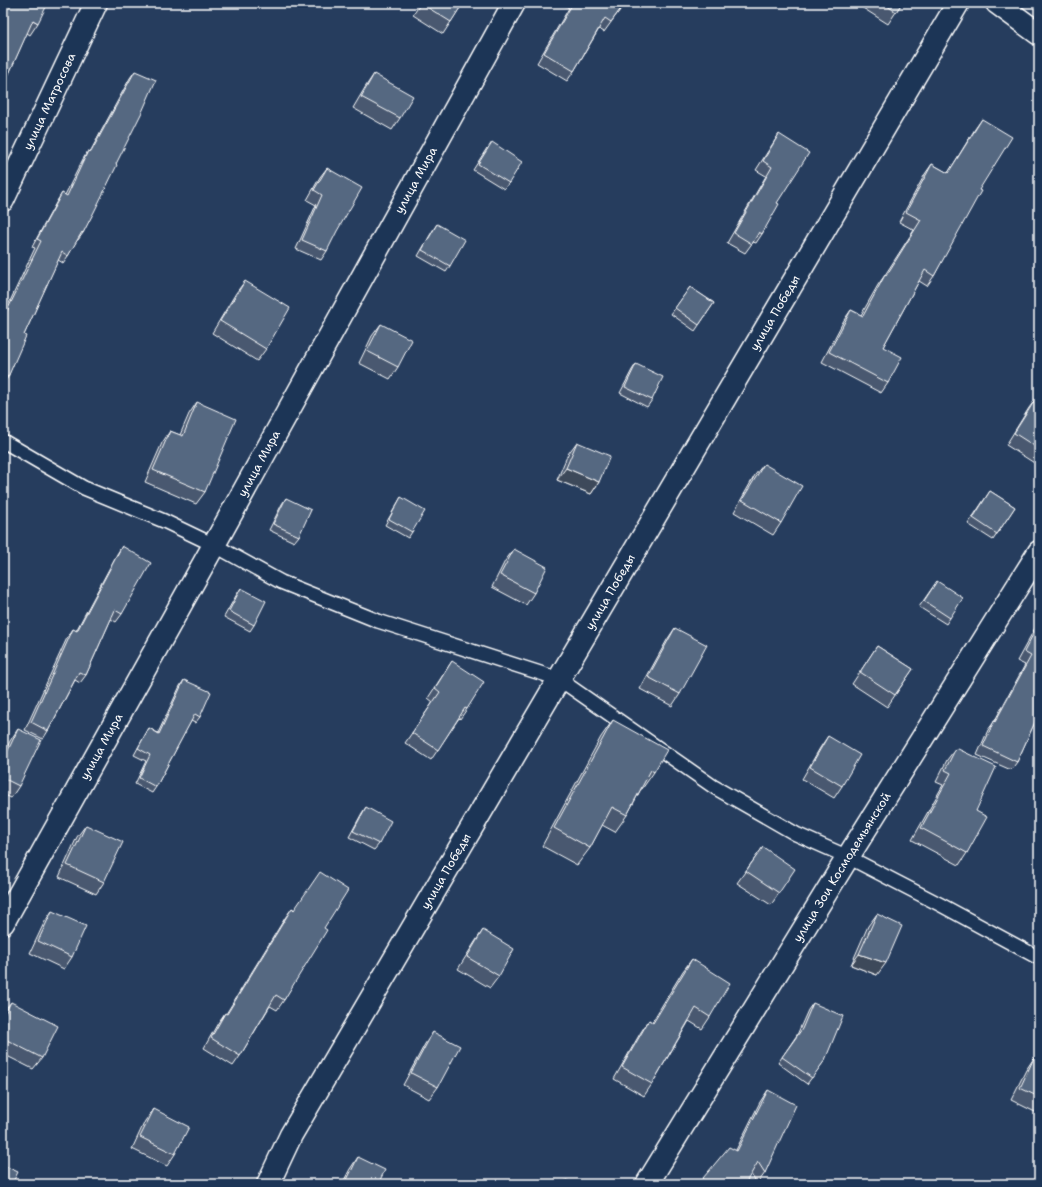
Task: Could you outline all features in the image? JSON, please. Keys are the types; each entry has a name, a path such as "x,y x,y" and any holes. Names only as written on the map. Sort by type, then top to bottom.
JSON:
{"street":[{"name":"улица Матросова","path":"3,200 96,3"},
{"name":"улица Мира","path":"3,923 514,3"},
{"name":"улица Победы","path":"268,1184 291,1135 958,3"},
{"path":"997,3 1039,34"},
{"name":"улица Зои Космодемьянской","path":"647,1184 848,857 1039,552"}],"lane":[{"path":"3,441 84,488 164,521 214,545 281,582 378,621 559,679 714,787 796,834 848,857 1039,958"}],"building":[{"path":"3,3 48,3 38,23 33,20 4,85 3,84"},
{"path":"422,3 463,3 451,22"},
{"path":"573,3 625,3 611,22 605,18 574,71 544,53"},
{"path":"883,3 902,3 896,12"},
{"path":"135,71 156,80 116,164 117,165 83,233 82,232 68,256 62,252 24,335 26,336 8,377 3,374 3,319 41,241 37,239 62,193 67,196 88,151 91,152"},
{"path":"374,74 413,96 400,118 361,97"},
{"path":"982,119 1012,137 979,190 981,191 934,276 925,270 883,347 902,357 888,383 829,352 851,310 863,316 885,275 886,276 921,220 906,212 932,164 948,173"},
{"path":"779,134 809,153 777,203 779,204 762,234 759,232 752,244 734,233 772,167 763,161"},
{"path":"492,142 522,162 509,183 478,164"},
{"path":"327,168 362,188 327,251 302,240 322,195 314,190"},
{"path":"437,224 465,240 450,266 422,250"},
{"path":"245,281 290,308 266,349 220,321"},
{"path":"690,287 714,303 699,325 675,308"},
{"path":"381,324 412,340 398,367 367,351"},
{"path":"636,364 663,377 652,400 625,387"},
{"path":"1037,397 1039,398 1039,449 1014,433"},
{"path":"197,402 236,419 205,492 153,470 170,431 183,436"},
{"path":"577,442 610,456 599,482 566,468"},
{"path":"764,464 802,486 781,523 742,500"},
{"path":"990,491 1015,507 997,534 973,518"},
{"path":"401,497 425,511 412,532 389,519"},
{"path":"286,498 311,510 299,536 273,524"},
{"path":"122,546 151,563 122,614 115,610 86,675 79,672 48,731 31,722 73,629 77,631"},
{"path":"514,549 547,567 534,593 500,575"},
{"path":"937,581 963,598 950,618 924,601"},
{"path":"241,588 266,601 254,625 229,611"},
{"path":"1039,623 1039,713 1017,762 983,746 994,721 995,722 1031,656 1024,652"},
{"path":"675,628 707,645 680,694 648,677"},
{"path":"877,646 913,669 895,695 860,672"},
{"path":"452,661 484,682 438,750 412,733 440,692 435,688"},
{"path":"184,680 211,692 200,717 195,714 156,787 139,778 150,755 138,748 149,728 159,734"},
{"path":"613,720 667,750 654,772 651,770 627,815 612,807 590,848 554,828"},
{"path":"18,729 41,740 19,786 3,778 3,761"},
{"path":"828,736 860,755 842,786 810,767"},
{"path":"956,748 996,767 976,811 987,817 967,853 921,828 951,773 945,770"},
{"path":"366,807 391,821 379,844 353,831"},
{"path":"86,825 123,842 104,882 67,865"},
{"path":"763,847 795,869 779,893 746,871"},
{"path":"320,872 348,890 324,928 327,930 284,1000 276,995 240,1056 211,1038 225,1013 227,1014 292,908 294,910"},
{"path":"52,911 86,926 72,957 38,941"},
{"path":"877,914 902,926 886,963 859,954"},
{"path":"483,930 514,949 499,976 467,957"},
{"path":"692,959 730,983 710,1017 696,1008 652,1084 622,1067 649,1020 653,1023"},
{"path":"11,1002 58,1026 42,1058 3,1038 3,1017"},
{"path":"813,1003 843,1016 825,1060 812,1078 782,1057 802,1029"},
{"path":"433,1032 460,1046 438,1087 411,1073"},
{"path":"1034,1058 1039,1060 1039,1097 1020,1088"},
{"path":"768,1090 796,1105 765,1173 758,1162 745,1184 698,1184 729,1147 737,1151"},
{"path":"154,1109 189,1127 175,1154 140,1137"},
{"path":"358,1157 385,1170 378,1184 345,1184"},
{"path":"3,1165 18,1172 12,1184 3,1184"},
{"path":"566,1180 575,1184 564,1184"}]}
